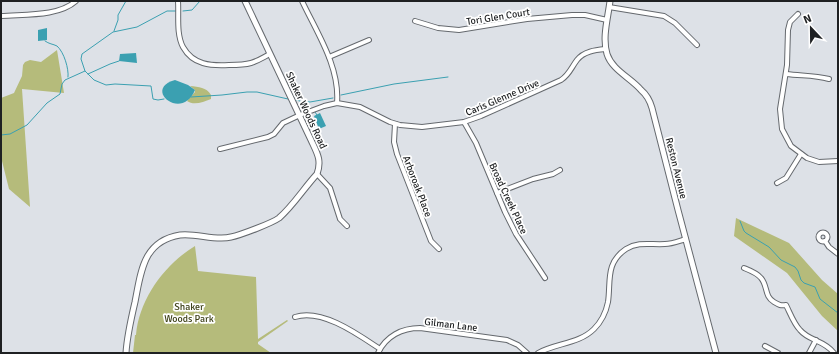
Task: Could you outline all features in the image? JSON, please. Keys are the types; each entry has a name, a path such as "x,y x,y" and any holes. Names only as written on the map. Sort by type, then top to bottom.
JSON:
{"street":[{"path":"1,16 53,12 64,9 76,1"},
{"path":"178,1 179,32 182,46 191,57 198,62 214,66 250,64 270,54"},
{"name":"Shaker Woods Road","path":"245,1 300,115 320,162 317,174"},
{"path":"302,1 329,57 335,76 338,95 337,103"},
{"path":"606,49 607,20 610,1"},
{"path":"610,8 664,16 674,23 697,45"},
{"name":"Tori Glen Court","path":"415,21 438,28 459,30 527,19 572,14 585,15 607,20"},
{"path":"798,14 789,25 786,74 780,109 780,122 787,141 801,154 819,162 838,161"},
{"path":"329,57 369,40"},
{"name":"Caris Glenne Drive","path":"220,149 268,137 274,134 285,122 319,107 337,103 360,107 395,124 422,127 464,122 481,116 561,80 570,73 577,60 584,54 606,49"},
{"name":"Reston Avenue","path":"606,49 613,64 642,90 650,102 716,353"},
{"path":"786,74 817,76 829,79"},
{"name":"Broad Creek Place","path":"464,122 476,144 516,234 545,278"},
{"name":"Arboroak Place","path":"395,124 394,142 397,154 431,241 439,249"},
{"path":"777,183 786,178 801,154"},
{"path":"497,193 534,179 554,174 560,170"},
{"path":"126,353 141,271 146,259 154,248 163,241 176,236 190,235 227,238 270,223 283,214 317,174 330,188 340,219 347,226"},
{"path":"538,353 553,346 583,337 597,325 607,308 610,272 617,258 624,251 632,246 643,243 670,244 686,239"},
{"path":"825,241 829,247 838,254"},
{"path":"744,268 759,276 764,282 768,298 779,305 786,305 800,331 826,345 834,353"},
{"path":"295,317 308,314 334,322 345,327 379,351"},
{"name":"Gilman Lane","path":"379,351 386,341 396,333 407,329 420,328 507,340 518,345 527,353"},
{"path":"809,353 816,340"},
{"path":"766,346 778,353"}],"green space":[{"path":"57,50 64,93 22,89 30,207 9,189 1,161 1,98 14,93 22,76 23,65 25,62 30,60 41,62"},
{"path":"190,86 205,89 211,95 211,99 196,103 187,101 195,92 195,90"},
{"path":"736,218 789,243 822,280 838,294 838,331 822,316 787,273 734,236"},
{"name":"Shaker Woods Park","path":"195,246 198,271 256,277 258,339 287,320 288,321 258,342 258,344 271,353 133,353 138,322 142,308 148,296 155,284 174,262"}],"water":[{"path":"47,28 47,40 38,41 38,30"},
{"path":"136,53 137,63 119,61 120,54"},
{"path":"175,80 188,85 195,90 189,99 182,103 174,103 163,96 162,90 166,84"},
{"path":"320,113 326,126 319,129 314,116"}],"waterway":[{"path":"114,31 118,20 118,15 126,1"},
{"path":"183,11 192,10 200,1"},
{"path":"1,135 10,134 27,125 47,103 60,94 62,84 65,80 85,71 81,59 82,54 113,32 137,27 167,11 176,11"},
{"path":"45,41 57,46 62,52 67,65 68,77"},
{"path":"88,74 119,61"},
{"path":"85,71 94,80 106,85 151,86 153,99 164,99"},
{"path":"341,95 394,84 448,77"},
{"path":"191,97 257,92 288,99"},
{"path":"303,101 310,102 333,98"},
{"path":"296,100 300,101"},
{"path":"740,221 746,233 769,247 781,260 795,267 801,280 804,283 815,287 820,299 838,313"}]}
